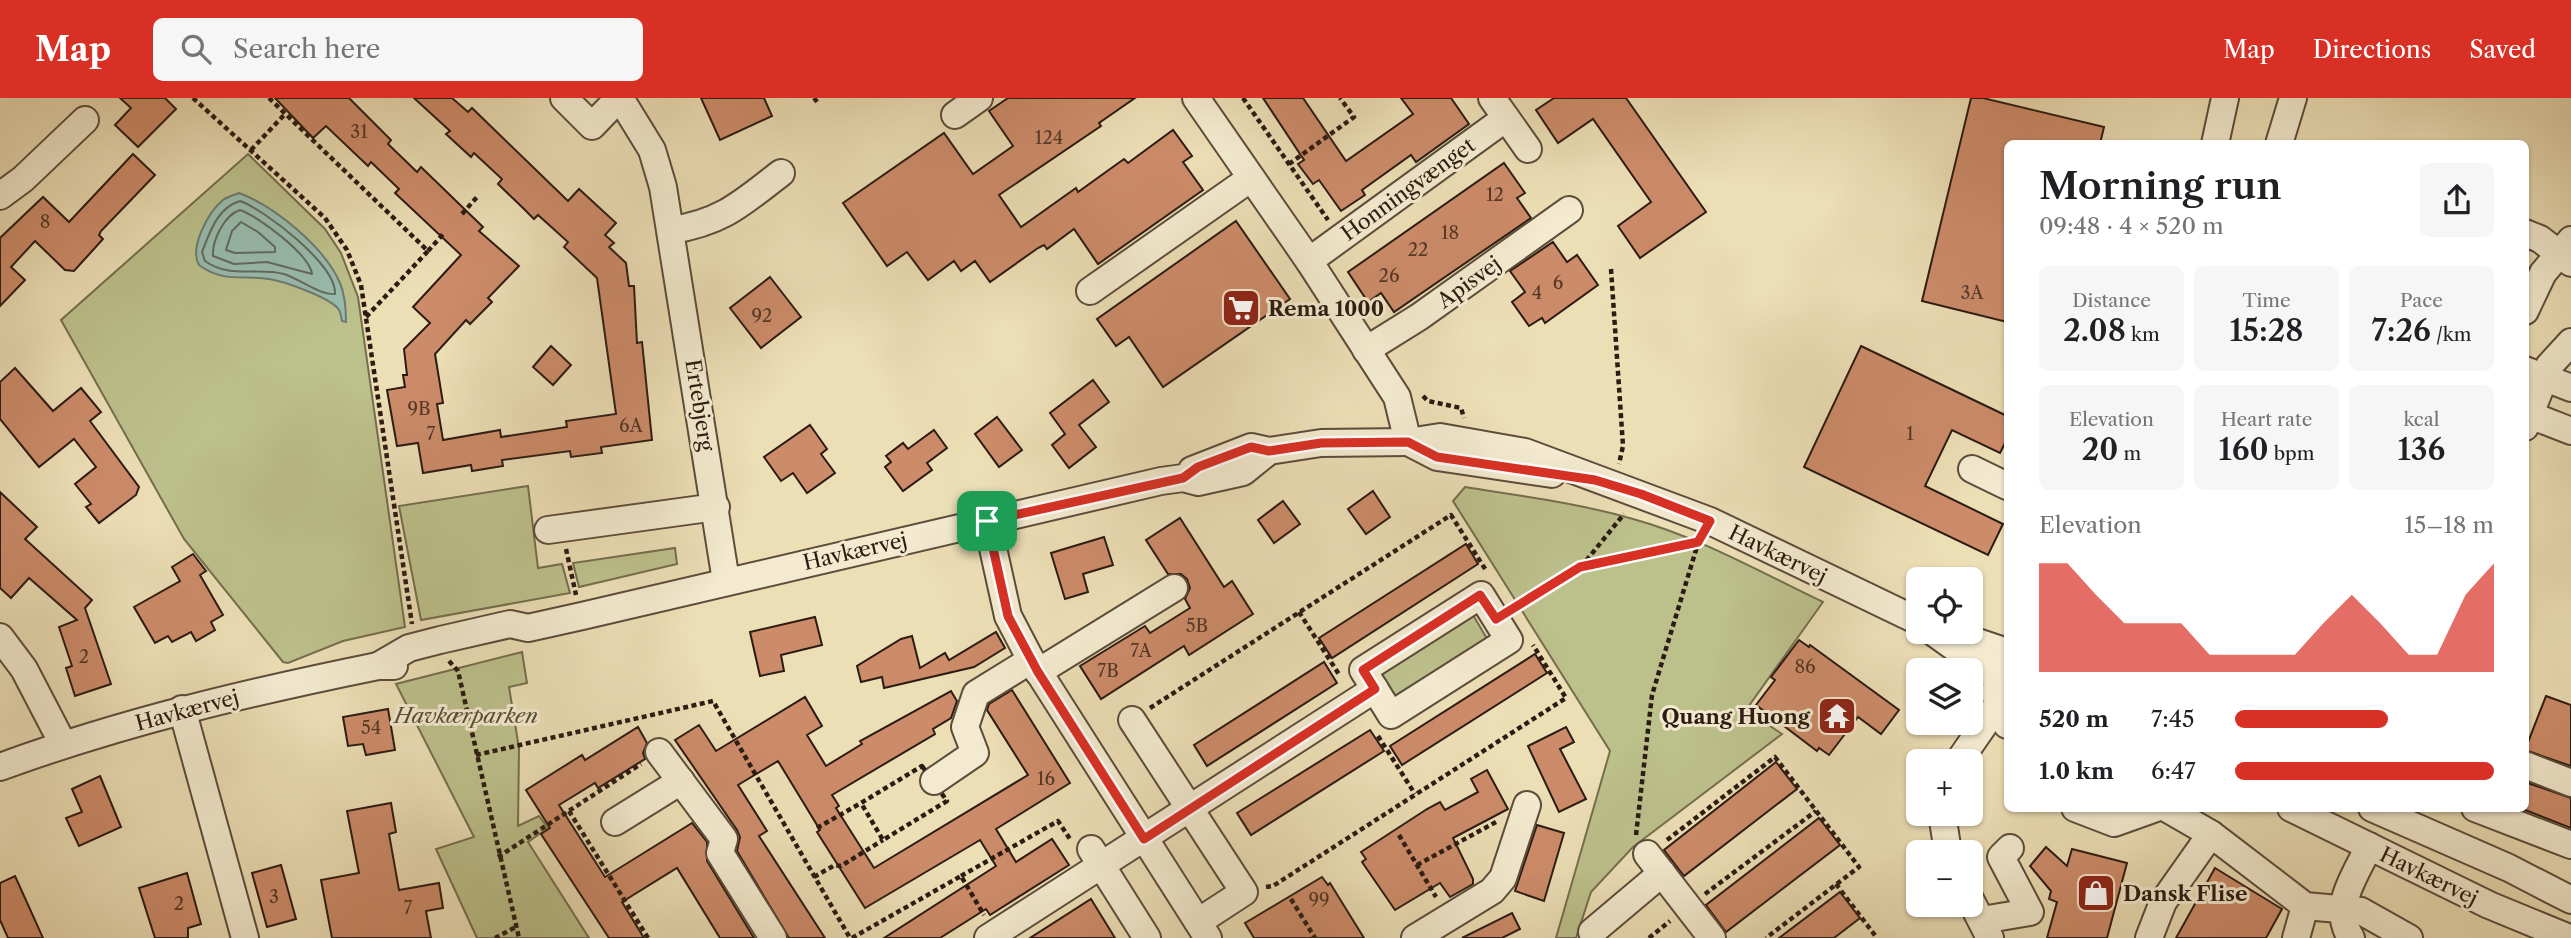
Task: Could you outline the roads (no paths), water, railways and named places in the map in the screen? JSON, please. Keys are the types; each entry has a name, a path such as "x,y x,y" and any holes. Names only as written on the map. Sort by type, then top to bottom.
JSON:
{"street":[{"name":"Ertebjerg","path":"564,98 592,125 619,98 652,150 672,230 726,581"},
{"path":"955,115 979,98"},
{"path":"1196,98 1309,261 1397,397 1408,442"},
{"path":"2216,140 2225,98"},
{"path":"2283,140 2293,98"},
{"path":"1498,104 1528,149"},
{"name":"Honningvænget","path":"1309,261 1340,238 1498,104"},
{"path":"0,196 85,120"},
{"path":"672,230 702,225 727,214 781,173"},
{"path":"1090,291 1251,178"},
{"name":"Apisvej","path":"1366,350 1419,317 1569,210"},
{"path":"2529,235 2567,252 2543,273 2529,303"},
{"path":"2535,373 2549,366 2571,342"},
{"path":"2535,373 2571,388"},
{"path":"2529,414 2535,373"},
{"path":"2529,421 2571,431"},
{"name":"Havkærvej","path":"0,768 63,744 181,709 378,666 409,648 510,624 528,628 1183,478 1198,467 1251,447 1269,451 1321,443 1408,442 1440,437 1525,452 1641,494 1704,532 1906,616"},
{"path":"1972,470 2004,485"},
{"path":"556,529 716,507"},
{"path":"987,521 1008,616 1035,666 1203,930 1244,892 1132,720"},
{"path":"934,781 975,753 965,727 976,694 1035,666 1174,588"},
{"path":"1480,595 1509,640 1391,715 1375,689 1363,670 1480,595"},
{"path":"0,637 24,669 63,744"},
{"path":"1955,644 2002,669 2002,715 1970,749"},
{"path":"1983,644 2004,651"},
{"path":"991,936 1095,862 1144,839 1375,689"},
{"path":"181,709 245,938"},
{"path":"1977,749 2004,734"},
{"path":"659,752 724,839 720,853 773,938"},
{"path":"2529,767 2571,783"},
{"path":"615,822 681,781"},
{"path":"1415,938 1492,891 1503,878 1527,805"},
{"path":"2085,812 2115,824 2146,812"},
{"path":"2173,812 2211,834 2305,906 2341,907 2361,911 2409,938"},
{"name":"Havkærvej","path":"2299,812 2488,905 2569,938"},
{"path":"2485,812 2571,845"},
{"name":"Havkærvej","path":"2397,815 2571,900"},
{"path":"2149,938 2163,902 2211,834"},
{"path":"2351,938 2343,926 2341,907 2369,846"},
{"path":"1981,919 2030,912 2001,858 2010,848"},
{"path":"1095,862 1147,938"},
{"path":"1592,932 1655,864 1712,938"},
{"path":"2296,938 2305,906"},
{"path":"2341,907 2365,928 2370,938"}],"water":[{"path":"239,193 283,218 323,256 342,288 346,322 342,321 340,311 335,305 307,291 269,279 216,274 199,265 196,249 206,221 223,200"}],"place":[{"name":"Rema 1000","path":"1241,308"},
{"name":"Quang Huong","path":"1837,716"},
{"name":"Dansk Flise","path":"2096,893"}],"park label":[{"name":"Havkærparken","path":"466,715"}]}
